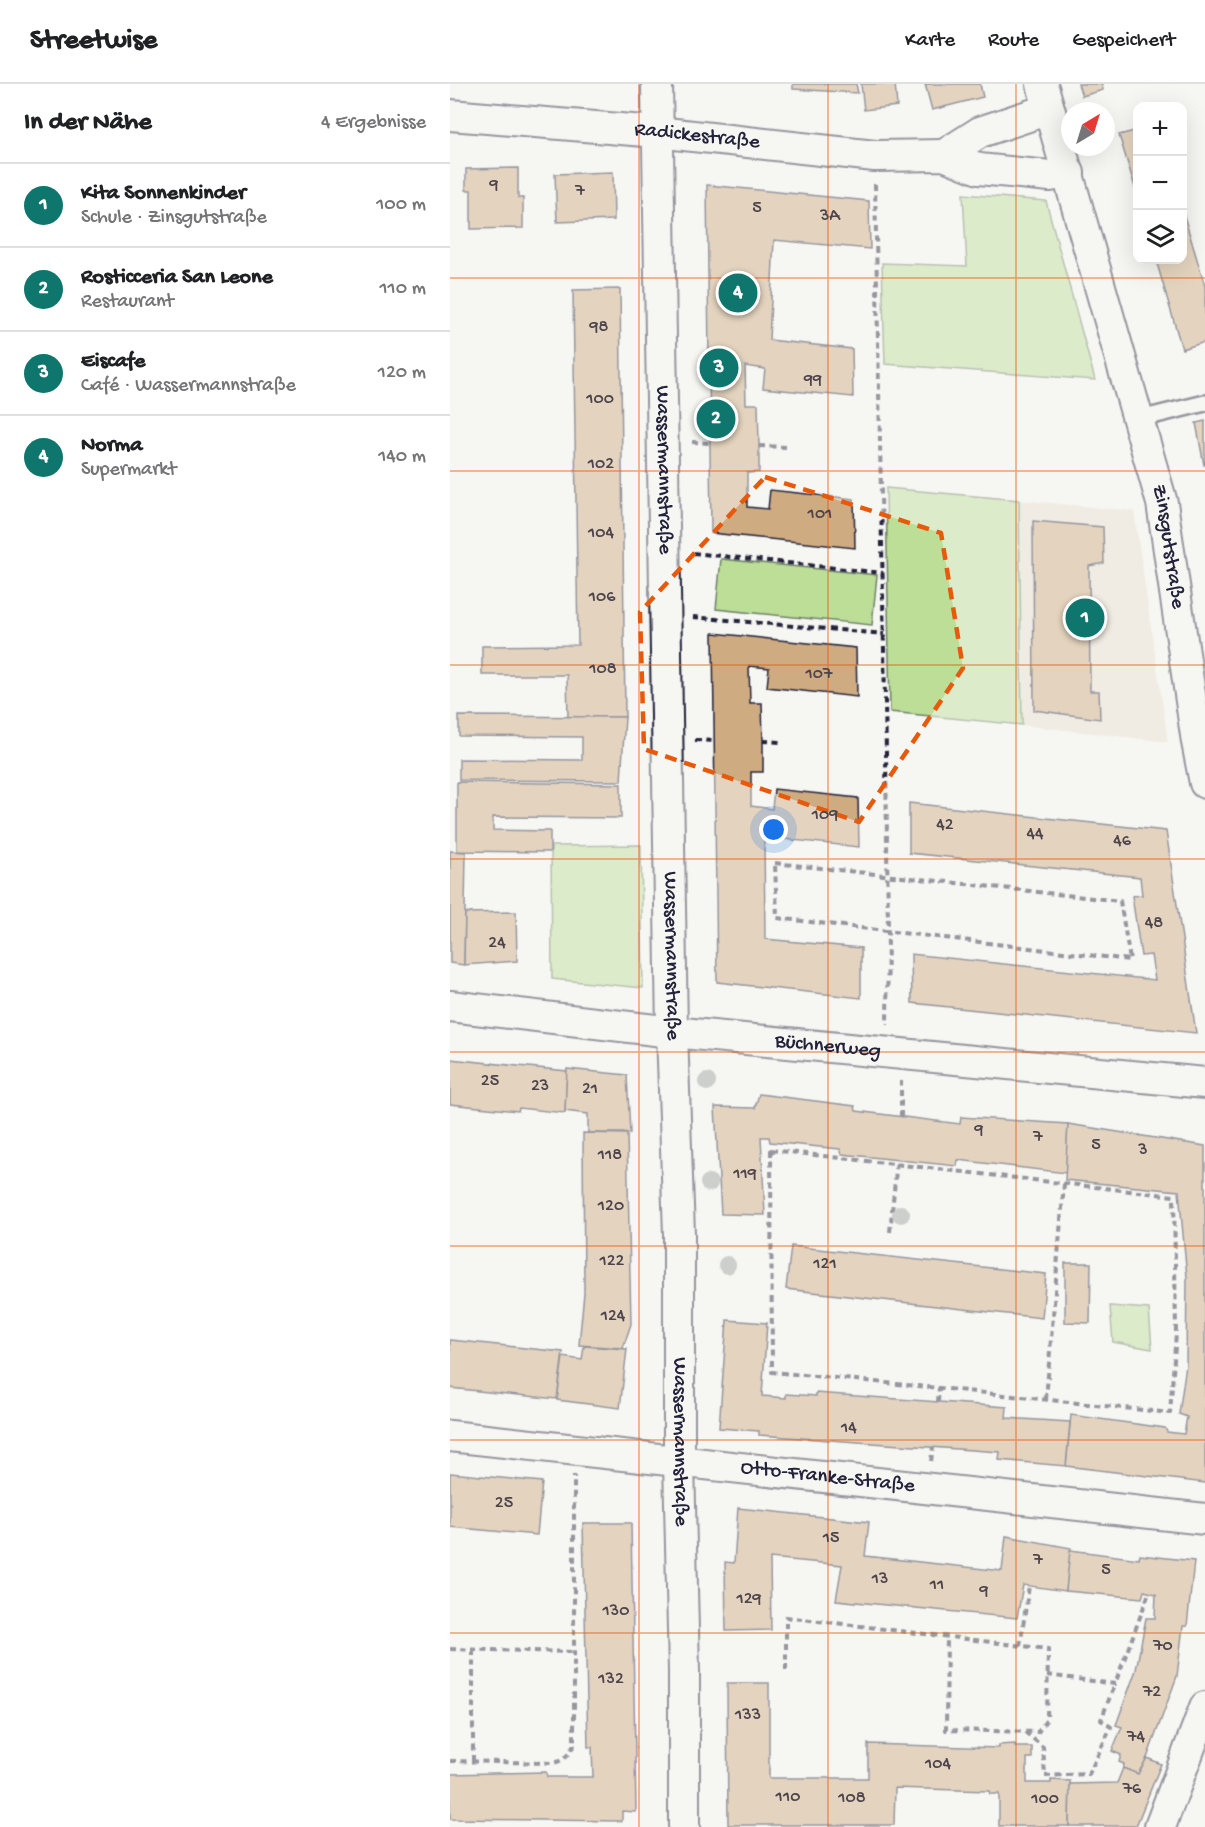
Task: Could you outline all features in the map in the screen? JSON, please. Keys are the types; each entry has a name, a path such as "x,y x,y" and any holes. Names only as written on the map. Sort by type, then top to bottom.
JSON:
{"street":[{"name":"Wassermannstraße","path":"657,84 672,1032 679,1234 679,1462 684,1671 684,1827"},
{"path":"944,155 980,132 1046,96"},
{"name":"Zinsgutstraße","path":"1046,96 1140,419 1162,503 1205,783"},
{"name":"Radickestraße","path":"450,115 657,132 875,156 944,155 980,169 1050,176 1069,172"},
{"name":"Büchnerweg","path":"450,1006 672,1032 1205,1083"},
{"name":"Otto-Franke-Straße","path":"450,1436 1205,1520"},
{"path":"1160,1827 1205,1707"}],"lane":[{"path":"1140,419 1205,403"}],"path":[{"path":"875,181 884,634 887,1026"},
{"path":"692,442 710,443"},
{"path":"759,446 786,447"},
{"path":"693,553 883,573"},
{"path":"693,617 884,634"},
{"path":"695,740 714,741"},
{"path":"763,741 780,742"},
{"path":"775,863 1120,901 1130,960 888,931 777,918 775,863"},
{"path":"900,1117 901,1081"},
{"path":"771,1150 897,1162 1174,1196 1176,1334 1170,1413 772,1372 771,1150"},
{"path":"890,1232 897,1162"},
{"path":"1046,1399 1064,1184"},
{"path":"938,1402 939,1388"},
{"path":"931,1465 933,1447"},
{"path":"450,1761 553,1763 568,1756 574,1745 574,1474"},
{"path":"1020,1646 1029,1586"},
{"path":"1025,1732 1043,1747 1045,1776 1089,1774 1111,1727 1101,1720 1149,1593"},
{"path":"786,1670 786,1617 1048,1649 1047,1719 1038,1732 946,1730 948,1637"},
{"path":"450,1649 574,1652"},
{"path":"472,1650 473,1761"},
{"path":"1047,1675 1115,1684"}],"highlighted area":[{"path":"765,477 941,533 963,668 859,822 644,749 640,612"}],"shaded area":[{"path":"1019,500 1134,511 1168,742 1022,725"}],"green space":[{"path":"963,194 1046,201 1095,380 885,364 882,263 967,266"},
{"path":"886,488 1019,500 1022,725 890,712"},
{"path":"721,559 877,575 872,625 716,609"},
{"path":"641,845 643,988 552,979 551,846"},
{"path":"1110,1306 1149,1309 1152,1349 1113,1342"}],"building":[{"path":"793,84 856,84 858,93 793,89"},
{"path":"861,84 895,84 897,106 864,110"},
{"path":"925,84 980,84 983,97 932,110"},
{"path":"1078,84 1102,84 1103,90 1082,96"},
{"path":"1133,131 1133,181 1119,135"},
{"path":"518,168 518,198 523,198 523,228 471,229 471,190 466,190 466,169"},
{"path":"613,172 614,220 557,222 555,174"},
{"path":"707,185 869,201 870,249 774,240 769,340 852,349 853,397 763,388 765,369 745,366 746,404 758,404 759,446 759,472 747,473 747,507 768,509 770,490 854,499 855,548 711,533"},
{"path":"1187,226 1205,286 1205,342 1182,349 1157,264 1187,264"},
{"path":"620,289 625,717 568,717 567,675 482,675 482,646 578,645 573,290"},
{"path":"1205,421 1205,465 1204,465 1196,423"},
{"path":"1033,521 1103,527 1104,563 1089,566 1090,691 1099,691 1100,719 1034,710"},
{"path":"713,633 856,648 857,697 767,687 769,668 749,666 750,703 762,703 763,741 763,772 751,772 751,806 772,809 774,789 858,798 859,847 764,837 765,939 861,948 861,998 717,982"},
{"path":"459,716 625,717 621,781 459,780 459,759 582,760 582,737 459,736"},
{"path":"457,782 621,784 621,818 493,817 493,830 550,831 550,852 457,851"},
{"path":"909,803 1166,831 1196,1033 912,1003 911,954 1155,980 1151,955 1141,956 1132,896 1142,895 1140,877 909,853"},
{"path":"450,851 466,852 464,965 450,963"},
{"path":"516,912 517,961 464,965 465,913"},
{"path":"450,1059 567,1071 565,1113 450,1104"},
{"path":"567,1069 627,1075 630,1133 588,1133 588,1114 565,1111"},
{"path":"759,1094 855,1106 856,1111 960,1124 961,1117 1068,1124 1066,1173 958,1160 957,1166 842,1154 840,1149 770,1142 769,1137 761,1137 765,1215 721,1214 715,1107 755,1108"},
{"path":"1068,1124 1205,1146 1205,1483 1066,1466 1071,1415 1165,1428 1167,1432 1184,1434 1187,1417 1179,1414 1186,1365 1187,1277 1179,1191 1065,1180"},
{"path":"583,1133 627,1134 631,1324 623,1348 579,1345 584,1293"},
{"path":"791,1246 1046,1274 1042,1318 786,1289"},
{"path":"1065,1263 1091,1263 1090,1323 1065,1322"},
{"path":"727,1320 767,1323 762,1396 786,1398 786,1394 816,1396 816,1393 1007,1407 1006,1418 1070,1422 1066,1466 999,1460 1000,1452 759,1435 759,1431 719,1428"},
{"path":"450,1340 563,1352 557,1399 450,1388"},
{"path":"584,1346 627,1349 620,1408 557,1400 563,1357 582,1360"},
{"path":"450,1473 542,1482 537,1535 450,1527"},
{"path":"738,1508 869,1522 865,1556 1002,1571 1006,1536 1071,1548 1066,1591 1023,1585 1017,1618 836,1600 842,1565 770,1558 771,1630 726,1631 725,1562 734,1563"},
{"path":"583,1523 631,1523 636,1812 622,1811 622,1821 450,1819 450,1774 546,1772 547,1777 593,1777 592,1747 588,1747"},
{"path":"1070,1550 1139,1559 1140,1555 1194,1561 1187,1626 1183,1626 1177,1676 1147,1758 1138,1774 1123,1768 1124,1764 1119,1762 1121,1755 1112,1751 1122,1727 1116,1725 1136,1670 1146,1618 1155,1618 1156,1594 1144,1591 1142,1598 1066,1591"},
{"path":"727,1683 769,1683 769,1778 868,1778 868,1744 999,1748 999,1745 1015,1744 1015,1747 1032,1747 1032,1758 1027,1758 1027,1783 1051,1783 1051,1780 1070,1781 1069,1826 999,1826 999,1794 990,1794 989,1791 895,1788 894,1825 728,1825"},
{"path":"1147,1758 1161,1764 1136,1826 1069,1826 1070,1784 1117,1783 1123,1768 1138,1774"}],"place":[{"name":"Norma","path":"738,293"},
{"name":"Eiscafe","path":"719,368"},
{"name":"Rosticceria San Leone","path":"716,419"},
{"name":"Kita Sonnenkinder","path":"1085,618"}]}
